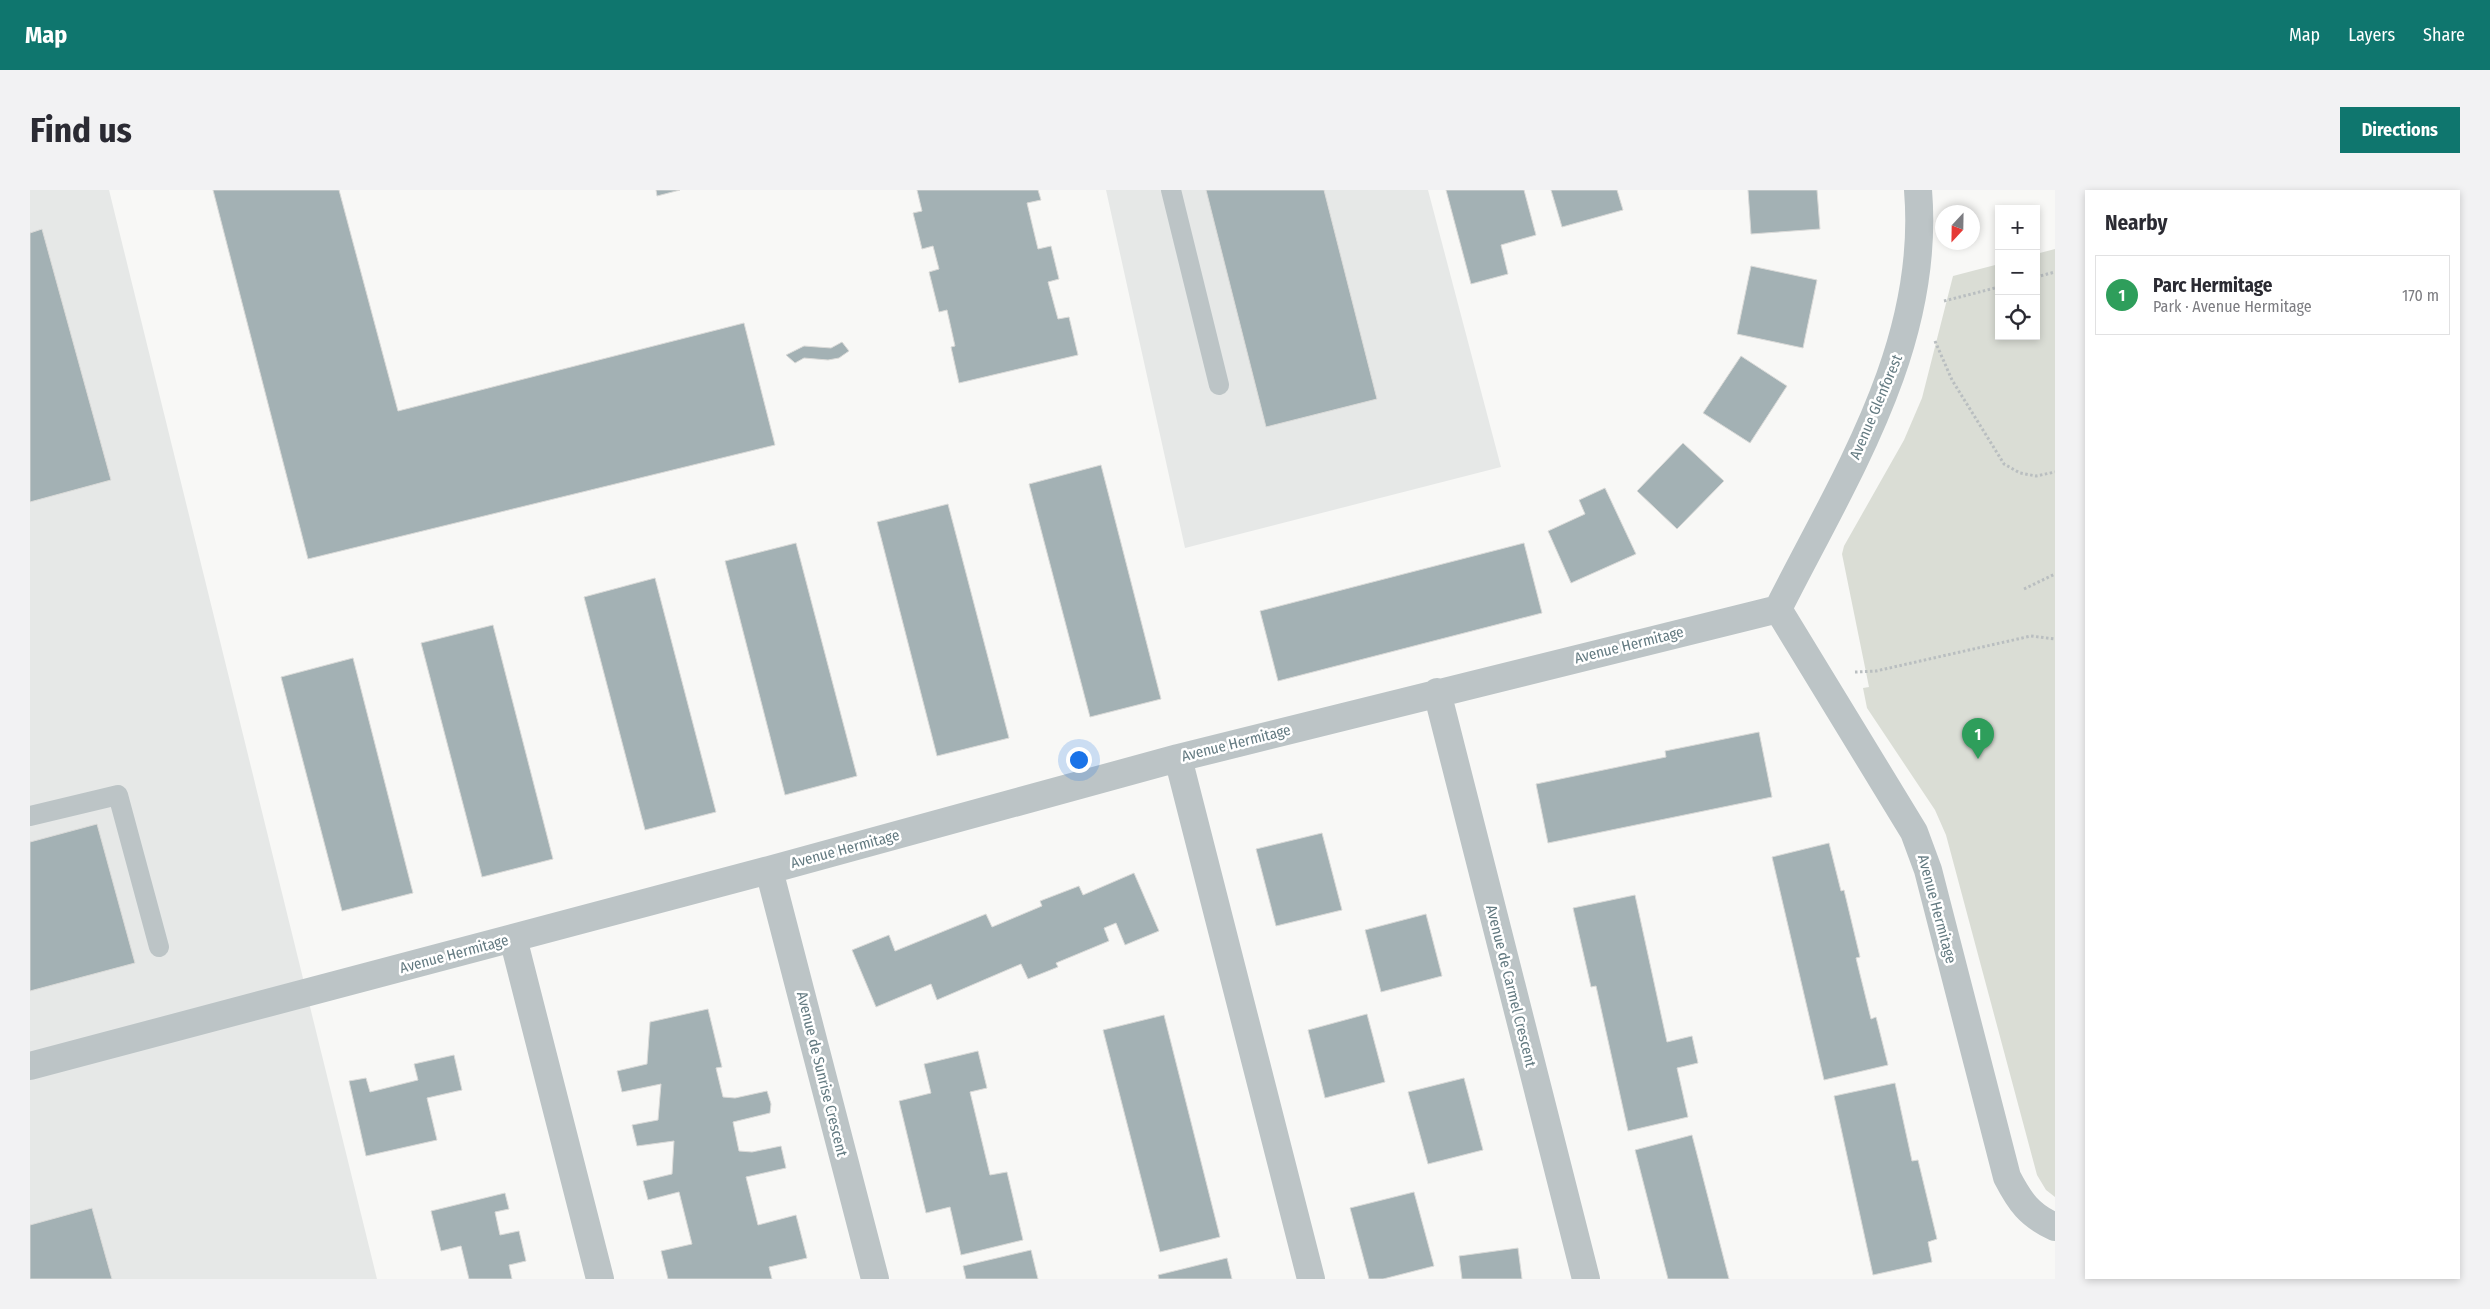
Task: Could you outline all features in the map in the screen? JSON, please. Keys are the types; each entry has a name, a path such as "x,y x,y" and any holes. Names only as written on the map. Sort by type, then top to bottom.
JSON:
{"street":[{"name":"Avenue Glenforest","path":"1778,609 1867,434 1899,355 1909,317 1917,267 1920,219 1918,190"},
{"name":"Avenue Hermitage","path":"30,1066 769,870 1178,758 1437,692 1778,609 1914,832 1928,870 2007,1178 2020,1202 2039,1220 2055,1227"},
{"name":"Avenue de Carmel Crescent","path":"1437,692 1586,1279"},
{"path":"1178,758 1311,1279"},
{"name":"Avenue de Sunrise Crescent","path":"769,870 874,1279"},
{"path":"513,938 600,1279"}],"lane":[{"path":"1171,190 1219,385"},
{"path":"30,816 118,795 160,947"}],"path":[{"path":"2040,276 2055,272"},
{"path":"1941,311 1943,301 1995,288"},
{"path":"1935,340 1952,380 2004,464 2020,473 2036,476 2055,472"},
{"path":"2024,589 2055,574"},
{"path":"1818,676 1818,673 1876,671 2030,636 2055,639"}],"shaded area":[{"path":"30,190 109,190 377,1279 30,1279"},
{"path":"1106,190 1428,190 1501,467 1185,548"},
{"path":"2055,249 2055,1197 2046,1190 2037,1175 1946,835 1935,810 1867,708 1863,688 1869,687 1842,554 1844,546 1904,440 1922,398 1953,276 1995,265 1995,340 2040,340 2040,253"}],"building":[{"path":"213,190 339,190 398,411 744,323 775,445 308,559"},
{"path":"656,190 680,190 657,196"},
{"path":"917,190 1038,190 1041,200 1027,203 1038,249 1051,246 1059,279 1048,282 1058,319 1069,317 1078,355 959,383 951,347 955,346 947,310 939,312 929,272 939,269 933,246 922,249 913,213 922,211"},
{"path":"1206,190 1324,190 1377,399 1266,427"},
{"path":"1446,190 1524,190 1536,235 1501,245 1508,274 1471,284"},
{"path":"1551,190 1617,190 1623,210 1562,227"},
{"path":"1748,190 1817,190 1820,229 1751,234"},
{"path":"42,229 111,480 30,502 30,233"},
{"path":"1751,266 1817,280 1803,348 1737,334"},
{"path":"842,342 849,351 839,358 828,360 804,358 795,363 786,355 804,346 831,348"},
{"path":"1741,356 1787,386 1750,443 1703,413"},
{"path":"1683,443 1724,481 1677,529 1637,491"},
{"path":"1101,465 1161,699 1090,717 1029,484"},
{"path":"1605,488 1636,554 1571,583 1548,531 1585,514 1579,500"},
{"path":"948,504 1009,738 937,756 877,522"},
{"path":"796,543 857,776 785,795 725,561"},
{"path":"1524,543 1542,613 1278,681 1260,611"},
{"path":"655,578 716,812 645,830 584,597"},
{"path":"493,625 553,859 482,877 421,643"},
{"path":"353,658 413,893 342,911 281,677"},
{"path":"1759,732 1772,797 1548,843 1536,784 1666,757 1665,751"},
{"path":"97,824 135,963 30,991 30,842"},
{"path":"1322,833 1342,910 1276,926 1256,849"},
{"path":"1829,843 1841,891 1844,890 1860,957 1856,958 1871,1019 1876,1017 1888,1065 1824,1080 1772,857"},
{"path":"1134,873 1159,931 1125,945 1116,923 1104,928 1109,941 1056,963 1058,967 1028,979 1021,964 937,1000 931,984 876,1007 852,950 889,935 895,951 986,914 992,927 1042,906 1040,901 1079,886 1083,895"},
{"path":"1635,895 1667,1042 1692,1036 1698,1063 1677,1068 1688,1117 1628,1131 1596,986 1591,987 1573,908"},
{"path":"1426,914 1442,976 1381,992 1365,930"},
{"path":"708,1009 722,1067 716,1068 723,1097 735,1098 767,1091 771,1104 770,1113 733,1122 739,1151 752,1152 781,1146 786,1168 746,1177 758,1225 796,1215 807,1258 769,1267 772,1279 668,1279 661,1251 692,1244 679,1192 648,1200 643,1181 672,1174 674,1141 637,1146 632,1125 658,1120 661,1084 622,1092 617,1071 647,1064 650,1022"},
{"path":"1367,1014 1385,1082 1325,1098 1308,1030"},
{"path":"1164,1015 1220,1237 1160,1252 1103,1030"},
{"path":"978,1051 987,1088 970,1092 990,1175 1007,1172 1023,1240 961,1255 950,1207 926,1213 899,1101 931,1093 924,1064"},
{"path":"454,1055 462,1090 427,1098 437,1140 366,1156 349,1081 366,1078 370,1092 418,1080 414,1064"},
{"path":"1464,1078 1483,1150 1428,1164 1408,1092"},
{"path":"1895,1083 1912,1161 1918,1160 1937,1239 1928,1242 1932,1262 1873,1275 1834,1096"},
{"path":"1692,1135 1729,1279 1668,1279 1635,1150"},
{"path":"1414,1192 1434,1266 1383,1279 1369,1279 1350,1208"},
{"path":"505,1193 509,1209 495,1212 500,1235 519,1231 526,1261 509,1265 512,1279 469,1279 461,1246 441,1251 431,1211"},
{"path":"92,1208 112,1279 30,1279 30,1225"},
{"path":"1518,1248 1522,1279 1462,1279 1459,1256"},
{"path":"1031,1250 1038,1279 966,1279 963,1266"},
{"path":"1227,1258 1232,1279 1159,1279 1158,1275"}],"place":[{"name":"Parc Hermitage","path":"1978,759"}]}
